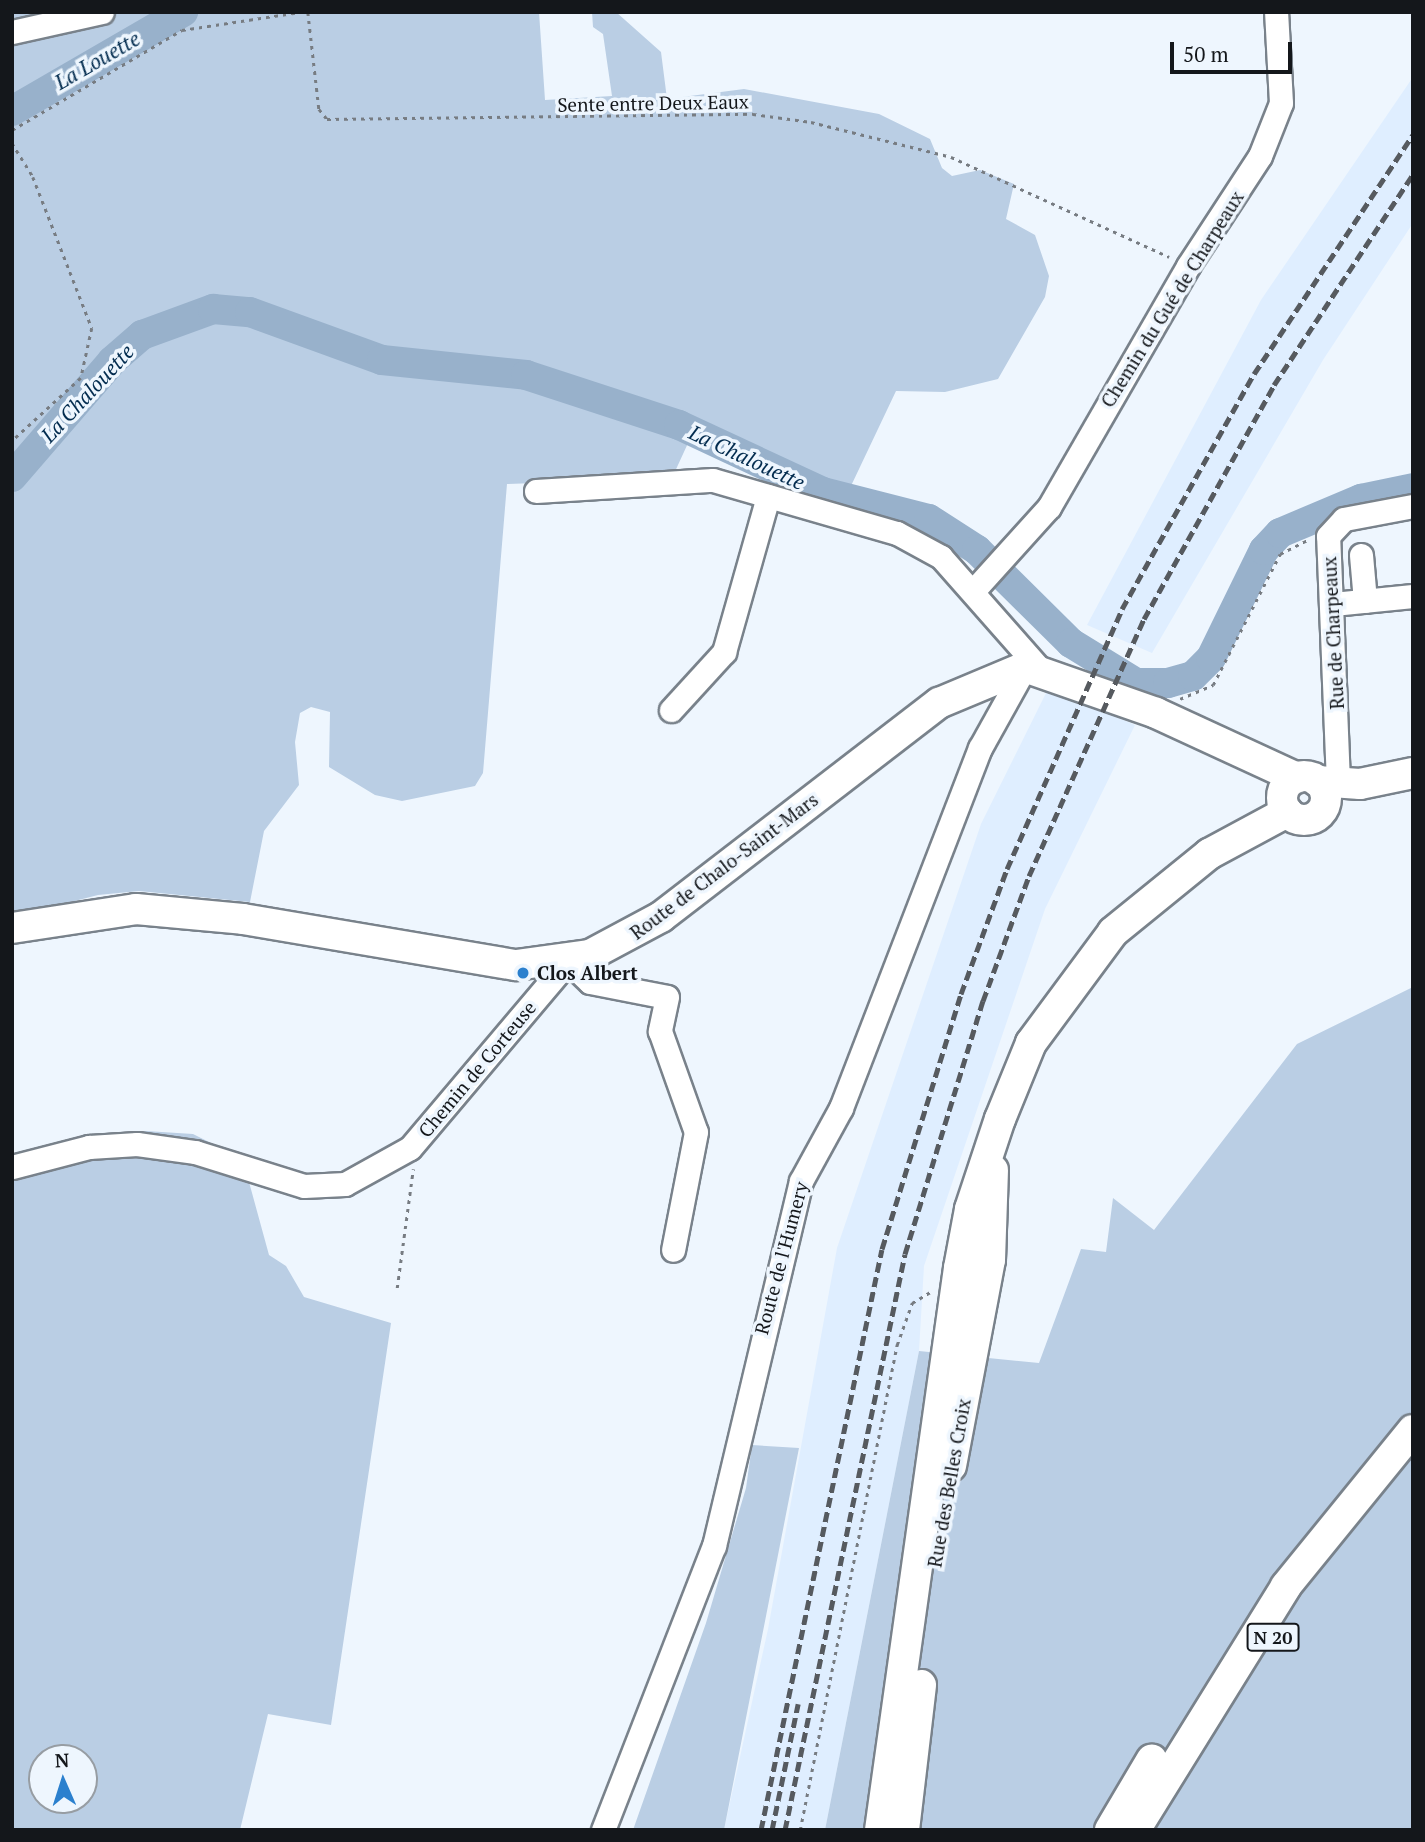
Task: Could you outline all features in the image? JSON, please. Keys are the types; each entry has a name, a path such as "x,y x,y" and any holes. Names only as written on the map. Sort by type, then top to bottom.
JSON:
{"main road":[{"path":"1032,667 1156,713 1315,790"},
{"name":"Route de Chalo-Saint-Mars","path":"12,928 92,912 186,912 516,965 568,961 609,949 661,917 939,702 1032,667"},
{"name":"Rue des Belles Croix","path":"887,1827 957,1285 981,1209 994,1138 1031,1043 1112,932 1209,854 1315,790 1413,773"},
{"name":"Rue des Belles Croix","path":"887,1827 990,1260 981,1209"},
{"name":"N 20","path":"1135,1830 1219,1686 1286,1586 1413,1430"},
{"name":"N 20","path":"1156,1830 1304,1592 1413,1460"},
{"path":"1110,1830 1151,1760 1219,1686"}],"street":[{"path":"12,32 102,12"},
{"name":"Chemin du Gué de Charpeaux","path":"989,576 1049,507 1188,266 1275,127 1281,103 1276,12"},
{"path":"537,491 713,480 922,544 989,576 1032,667"},
{"path":"671,710 724,652 768,496"},
{"name":"Rue de Charpeaux","path":"1315,790 1333,604 1328,536 1344,519 1413,506"},
{"path":"1361,555 1365,601"},
{"path":"1333,604 1413,596"},
{"name":"Route de l'Humery","path":"603,1830 714,1546 763,1317 801,1181 841,1108 980,748 1032,667"},
{"path":"568,961 590,982 667,997 660,1031 696,1132 673,1250"},
{"name":"Chemin de Corteuse","path":"12,1167 89,1147 137,1144 195,1153 304,1186 345,1184 410,1148 568,961"}],"path":[{"path":"12,130 182,30 299,12"},
{"name":"Sente entre Deux Eaux","path":"308,12 319,109 327,119 753,114 811,122 951,157 1188,266"},
{"path":"12,143 33,177 92,328 81,378 12,441"},
{"path":"1156,713 1213,685 1280,555 1292,544 1328,536"},
{"path":"397,1288 413,1171 410,1148"},
{"path":"800,1830 897,1345 912,1303 922,1294 957,1285"}],"shaded area":[{"path":"12,12 539,12 545,100 612,96 603,34 593,27 592,12 616,12 661,52 667,99 744,89 879,114 930,139 942,168 952,176 980,170 1014,184 1006,219 1035,235 1049,276 1045,297 998,379 945,392 896,391 841,507 689,441 672,478 507,484 483,773 475,786 402,801 375,795 329,767 330,712 311,707 300,713 295,742 299,785 264,831 250,902 139,891 98,895 12,917"},
{"path":"1413,77 1413,223 1323,360 1152,653 1087,625 1261,300"},
{"path":"1049,687 1135,725 1045,909 924,1266 919,1351 825,1830 724,1830 768,1629 837,1248 981,824"},
{"path":"1413,987 1413,1830 825,1830 919,1351 1039,1363 1081,1249 1106,1252 1113,1198 1154,1230 1297,1044"},
{"path":"146,1131 193,1134 221,1148 249,1182 269,1255 286,1266 304,1297 391,1323 331,1725 268,1714 240,1830 12,1830 12,1157"},
{"path":"752,1445 799,1448 724,1830 633,1830 706,1623 746,1488"}],"waterway":[{"name":"La Louette","path":"12,111 183,12"},
{"name":"La Chalouette","path":"12,477 112,361 142,335 213,309 250,312 382,360 526,375 679,425 823,492 929,519 977,550 1071,643 1136,683 1168,683 1193,676 1211,658 1264,550 1280,533 1361,499 1413,488"}],"railway":[{"path":"761,1830 882,1249 961,994 1007,869 1122,609 1254,374 1413,135"},
{"path":"785,1830 905,1254 983,1001 1029,876 1144,619 1274,385 1413,174"},
{"path":"772,1830 798,1704"}],"place":[{"name":"Clos Albert","path":"523,973"}]}
